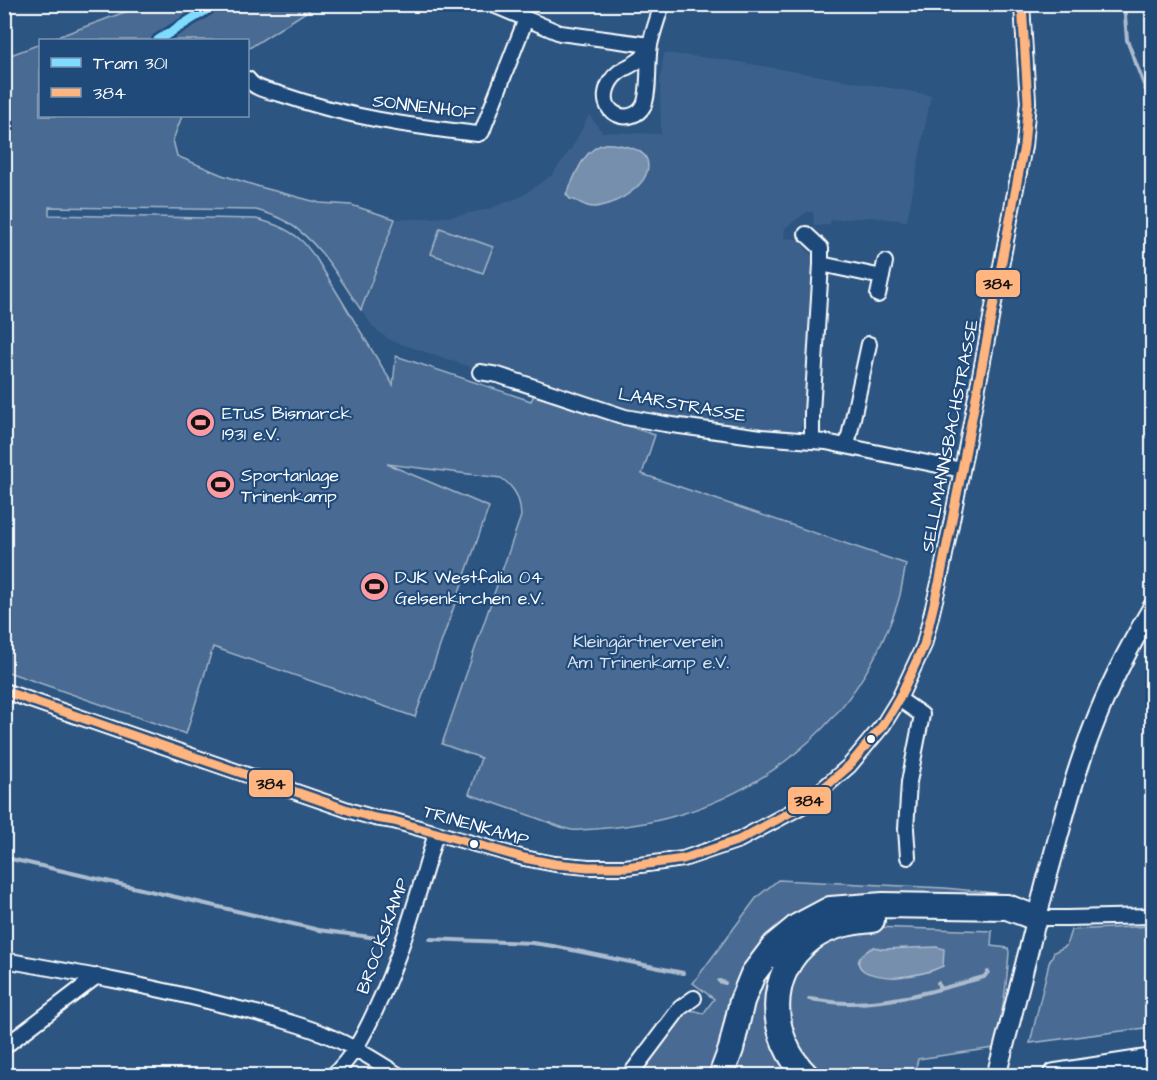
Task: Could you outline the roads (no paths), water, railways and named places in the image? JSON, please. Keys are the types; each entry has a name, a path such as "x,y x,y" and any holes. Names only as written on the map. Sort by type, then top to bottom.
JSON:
{"highway":[{"path":"721,1076 731,1049 742,1001 753,974 775,945 798,926 822,913 830,909 882,905 1006,907 1036,918"},
{"path":"807,1076 796,1065 782,1040 778,1027 777,999 780,985 792,959 811,939 835,927 860,921 995,921 1036,918"},
{"path":"1055,1076 1152,1062"}],"street":[{"path":"491,4 560,33 650,45"},
{"path":"650,45 642,57 621,70 609,83 605,97 609,110 622,116 629,116 643,106 646,96 650,45 662,4"},
{"name":"SELLMANNSBACHSTRASSE","path":"899,699 924,645 940,579 1024,146 1028,102 1022,4"},
{"name":"SONNENHOF","path":"249,81 256,87 365,118 421,128 478,134 482,132 526,19"},
{"path":"806,234 821,248 812,441"},
{"path":"878,294 885,262"},
{"path":"821,264 882,277"},
{"path":"847,446 869,344"},
{"name":"LAARSTRASSE","path":"480,372 498,375 625,417 762,437 826,442 962,471"},
{"path":"996,1076 1067,803 1091,731 1122,661 1152,608"},
{"name":"TRINENKAMP","path":"4,691 354,812 524,858 588,867 626,867 683,859 739,840 804,805 849,766 883,725 899,699"},
{"path":"899,699 922,715 909,782 906,829 908,857"},
{"name":"BROCKSKAMP","path":"332,1076 356,1048 384,991 412,915 436,833"},
{"path":"1036,918 1152,916"},
{"path":"4,960 170,991 273,1017 324,1034 356,1048 400,1076"},
{"path":"4,1047 97,976"},
{"path":"629,1076 680,1008 694,998"}],"waterway":[{"path":"1124,4 1127,40 1152,106"},
{"path":"11,859 319,930 377,938"},
{"path":"430,939 532,943 683,973"},
{"path":"809,999 837,1003 881,1001 916,995 984,977 988,972"},
{"path":"719,981 725,983"},
{"path":"938,983 940,989"}],"tram line":[{"name":"301","path":"160,39 216,4"}],"place":[{"name":"ETuS Bismarck 1931 e.V.","path":"201,423"},
{"name":"Sportanlage Trinenkamp","path":"220,485"},
{"name":"DJK Westfalia 04 Gelsenkirchen e.V.","path":"374,587"}],"park label":[{"name":"Kleingärtnerverein Am Trinenkamp e.V.","path":"648,651"}]}
